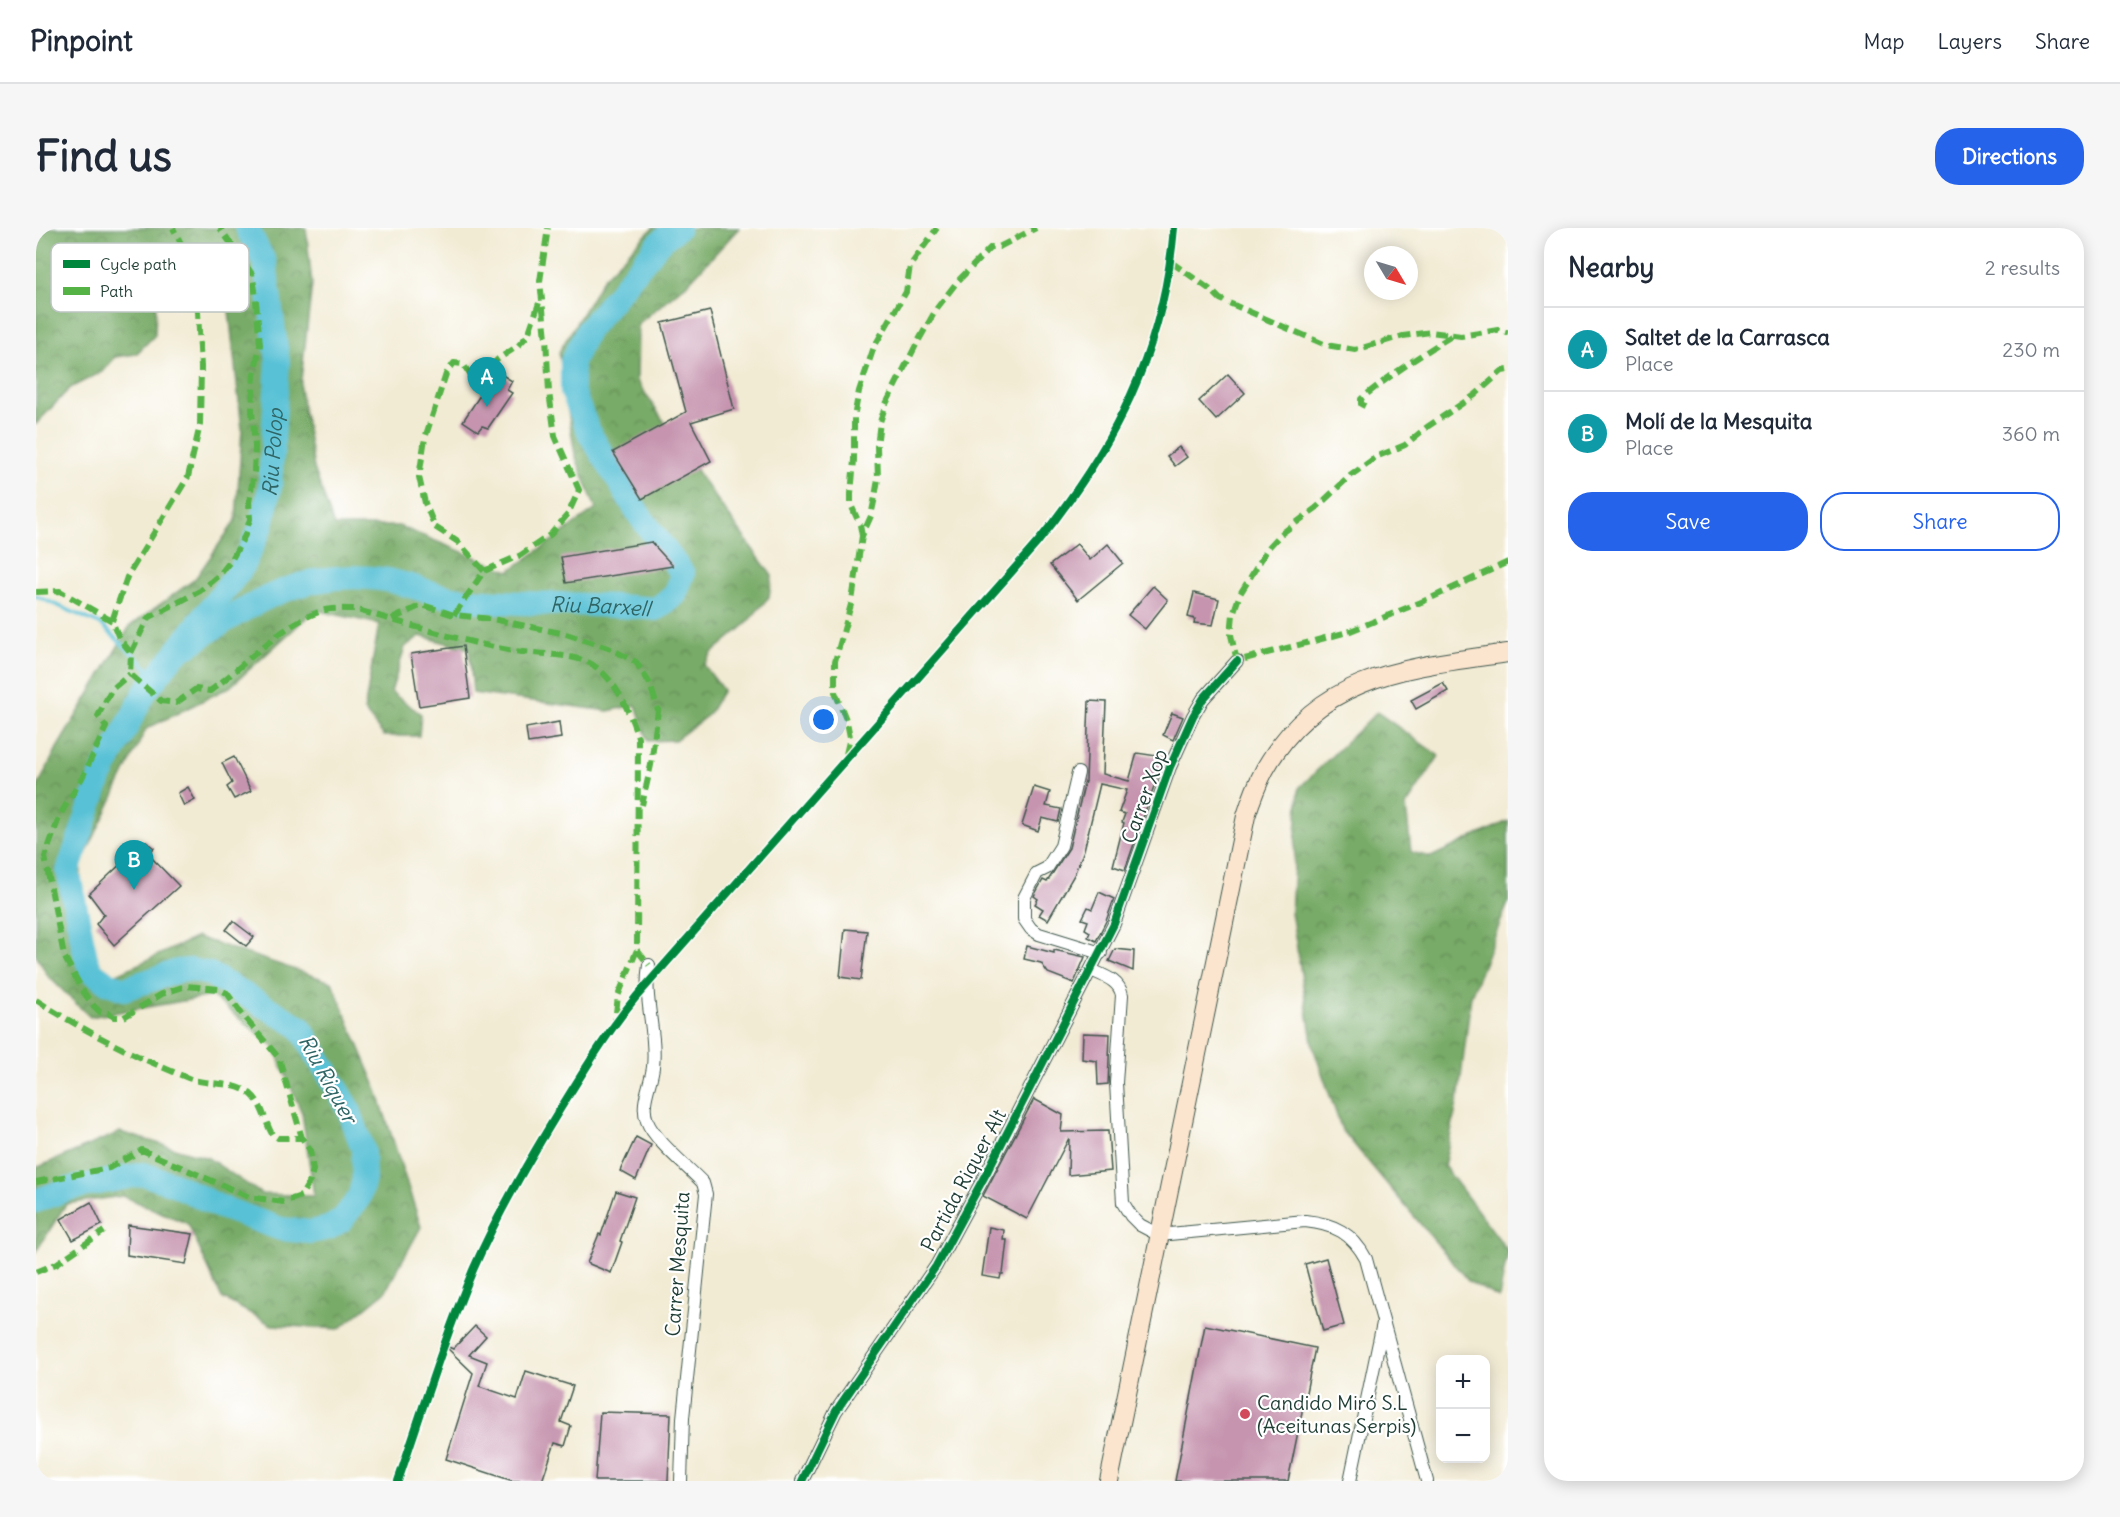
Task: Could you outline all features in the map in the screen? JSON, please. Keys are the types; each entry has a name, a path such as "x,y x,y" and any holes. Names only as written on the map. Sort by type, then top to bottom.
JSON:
{"main road":[{"path":"1109,1481 1245,816 1265,769 1301,722 1336,695 1375,677 1410,668 1508,653"}],"street":[{"name":"Carrer Xop","path":"1101,953 1129,885 1170,767 1193,716 1203,699 1237,661"},
{"path":"1078,773 1060,846 1047,868 1036,873 1024,898 1024,919 1031,929 1039,934 1101,953"},
{"name":"Partida Riquer Alt","path":"802,1481 836,1412 936,1266 1101,953"},
{"name":"Carrer Mesquita","path":"649,965 648,1000 654,1065 646,1097 645,1115 651,1130 703,1183 706,1194 683,1418 681,1481"},
{"path":"1091,970 1114,981 1122,995 1116,1083 1124,1203 1140,1225 1159,1234 1294,1221 1317,1222 1349,1236 1359,1246 1366,1260 1427,1481"},
{"path":"1350,1481 1383,1321"}],"green space":[{"path":"36,228 306,228 312,284 300,389 314,468 334,526 399,526 509,571 596,509 575,455 559,352 604,277 653,228 739,228 689,282 638,324 637,381 698,473 772,576 769,597 745,625 712,653 704,665 723,690 708,715 675,740 648,741 636,705 608,711 473,693 469,649 420,636 405,647 391,692 421,714 419,736 384,736 364,711 379,624 315,610 230,687 146,729 81,864 79,948 115,975 197,937 332,982 375,1084 421,1227 385,1292 339,1329 272,1325 222,1298 188,1224 123,1196 66,1204 36,1252 36,1168 120,1132 208,1158 262,1194 314,1196 302,1113 273,1046 212,996 90,1017 48,976 36,955 36,790 57,748 130,626 195,579 236,520 242,429 229,312 249,312 249,243 51,243 51,312 156,312 155,335 136,354 115,357 104,371 70,388 36,424"},
{"path":"1377,712 1439,756 1406,806 1411,852 1431,857 1508,821 1508,903 1471,996 1459,1094 1444,1166 1508,1251 1499,1298 1468,1281 1342,1130 1313,1047 1291,912 1299,788"}],"building":[{"path":"710,311 734,409 691,422 711,461 642,499 613,452 686,412 662,323"},
{"path":"496,371 512,381 507,390 512,393 488,428 482,426 478,431 463,421"},
{"path":"1228,374 1245,393 1216,420 1199,401"},
{"path":"1179,447 1187,457 1175,466 1167,456"},
{"path":"651,542 673,566 566,583 561,557"},
{"path":"1077,544 1090,560 1108,544 1123,563 1078,600 1050,565"},
{"path":"1153,586 1168,600 1145,629 1128,615"},
{"path":"1194,593 1219,599 1213,625 1194,623 1195,619 1188,617"},
{"path":"463,646 470,698 419,706 411,654"},
{"path":"1443,683 1448,691 1416,709 1411,700"},
{"path":"1089,701 1106,702 1103,774 1129,781 1137,753 1164,757 1125,870 1113,866 1125,814 1119,812 1127,790 1100,784 1084,850 1074,875 1048,920 1039,915 1043,909 1035,904 1038,899 1034,896 1043,880 1047,882 1069,848 1086,781"},
{"path":"1172,713 1183,717 1173,740 1163,735"},
{"path":"559,722 561,738 528,743 526,728"},
{"path":"234,757 251,791 234,799 227,787 232,783 222,763"},
{"path":"188,787 195,800 184,806 178,793"},
{"path":"1034,787 1050,792 1046,806 1061,809 1058,822 1042,818 1038,831 1022,825"},
{"path":"145,841 154,848 148,854 179,886 114,945 96,924 104,914 89,894"},
{"path":"1099,892 1114,899 1096,941 1088,937 1090,932 1085,929 1088,921 1082,919 1088,907 1092,909"},
{"path":"233,921 254,937 246,946 226,930"},
{"path":"845,929 867,931 861,980 840,977"},
{"path":"1027,946 1054,953 1054,950 1085,957 1074,983 1048,973 1041,963 1024,959"},
{"path":"1115,949 1134,951 1133,971 1109,961"},
{"path":"1083,1033 1110,1034 1108,1084 1098,1085 1097,1061 1082,1059"},
{"path":"1034,1099 1063,1115 1061,1132 1108,1131 1111,1171 1068,1175 1069,1138 1027,1219 983,1196"},
{"path":"636,1137 651,1145 636,1180 620,1171"},
{"path":"616,1191 635,1197 611,1273 587,1263 599,1234 601,1235"},
{"path":"91,1202 102,1225 73,1240 61,1219"},
{"path":"128,1225 193,1234 186,1264 127,1255"},
{"path":"989,1227 1004,1230 1003,1240 1007,1240 1003,1274 1000,1279 982,1276"},
{"path":"1326,1258 1344,1325 1323,1331 1305,1264"},
{"name":"Candido Miró S.L (Aceitunas Serpis)","path":"1205,1325 1315,1348 1288,1481 1175,1481"},
{"path":"475,1326 486,1336 469,1355 487,1362 479,1386 517,1399 526,1371 573,1386 561,1422 571,1426 565,1446 555,1443 542,1481 513,1481 446,1459 473,1373 444,1345 453,1349"},
{"path":"600,1412 671,1414 668,1481 595,1481"}],"waterway":[{"name":"Riu Polop","path":"149,687 241,569 262,525 270,487 278,362 265,263 247,228"},
{"name":"Riu Barxell","path":"175,654 246,608 270,596 321,580 349,577 380,579 459,599 508,603 607,605 656,609 675,595 683,574 640,516 590,434 572,391 572,361 588,330 660,242 678,228"},
{"path":"36,596 102,625 157,677"},
{"name":"Riu Riquer","path":"36,1201 68,1189 143,1174 174,1184 220,1207 281,1229 311,1232 329,1228 342,1220 359,1198 364,1179 363,1149 348,1107 300,1027 210,974 191,970 178,971 124,989 108,983 91,971 86,958 68,871 100,778 145,692"}],"marked path":[{"path":"173,228 181,243"},
{"path":"220,228 230,243"},
{"path":"454,615 484,571 521,555 551,534 568,514 579,490 555,436 549,392 540,281 548,228"},
{"path":"862,536 851,505 854,417 859,391 874,347 906,292 910,266 937,228"},
{"path":"846,754 850,737 847,722 835,692 835,661 852,601 862,536 871,516 875,497 878,479 877,446 880,422 886,404 937,308 957,282 991,247 999,247 1036,228"},
{"path":"1171,262 1220,299 1326,345 1355,350 1403,336 1431,332 1461,336 1498,330 1508,333"},
{"path":"131,653 148,618 200,591 221,573 232,559 245,535 250,519 249,502 255,446 252,410 254,375 260,345 255,290 249,270"},
{"path":"484,571 458,542 435,527 425,503 419,477 425,438 446,374 454,363 463,364 473,379 481,377 498,359 518,346 528,335 540,300"},
{"path":"112,621 127,577 188,477 200,425 201,367 198,312"},
{"path":"1365,406 1361,404 1361,399 1453,335"},
{"path":"1508,370 1502,371 1475,395 1427,427 1405,445 1376,457 1350,476 1316,508 1281,534 1269,547 1240,594 1233,614 1231,635 1237,661 1348,632 1431,598 1508,562"},
{"path":"36,592 60,591 112,621 119,638 131,653 130,674 161,701 176,703 196,689 210,691 279,634 309,616 332,609 354,609 489,646 518,652 574,658 593,665 609,679 615,688 626,707 638,737 637,950 618,996 615,1021"},
{"path":"392,619 422,605 454,615 492,619 566,634 611,649 636,662 650,684 658,710 651,765 642,805"},
{"path":"36,1182 109,1168 142,1150 249,1197 283,1202 301,1196 310,1181 313,1170 310,1150 302,1138 279,1058 227,993 219,989 186,986 162,994 124,1017 114,1017 100,1012 94,1006 84,993 64,956 45,857 60,815 82,778 106,727 98,716 111,690 130,674"},
{"path":"637,950 649,965"},
{"path":"36,1000 91,1033 169,1070 188,1078 244,1090 258,1102 272,1134 278,1138 302,1138"},
{"path":"36,1272 56,1264 104,1231"}],"cycle path":[{"path":"398,1481 443,1349 473,1270 514,1187 588,1064 636,997 1037,543 1065,507 1112,434 1131,396 1159,316 1174,228"},
{"path":"802,1481 836,1411 936,1266 988,1170 1114,924 1170,767 1193,716 1203,699 1237,661"}],"place":[{"name":"Saltet de la Carrasca","path":"487,407"},
{"name":"Molí de la Mesquita","path":"134,890"},
{"name":"Candido Miró S.L (Aceitunas Serpis)","path":"1245,1414"}]}
